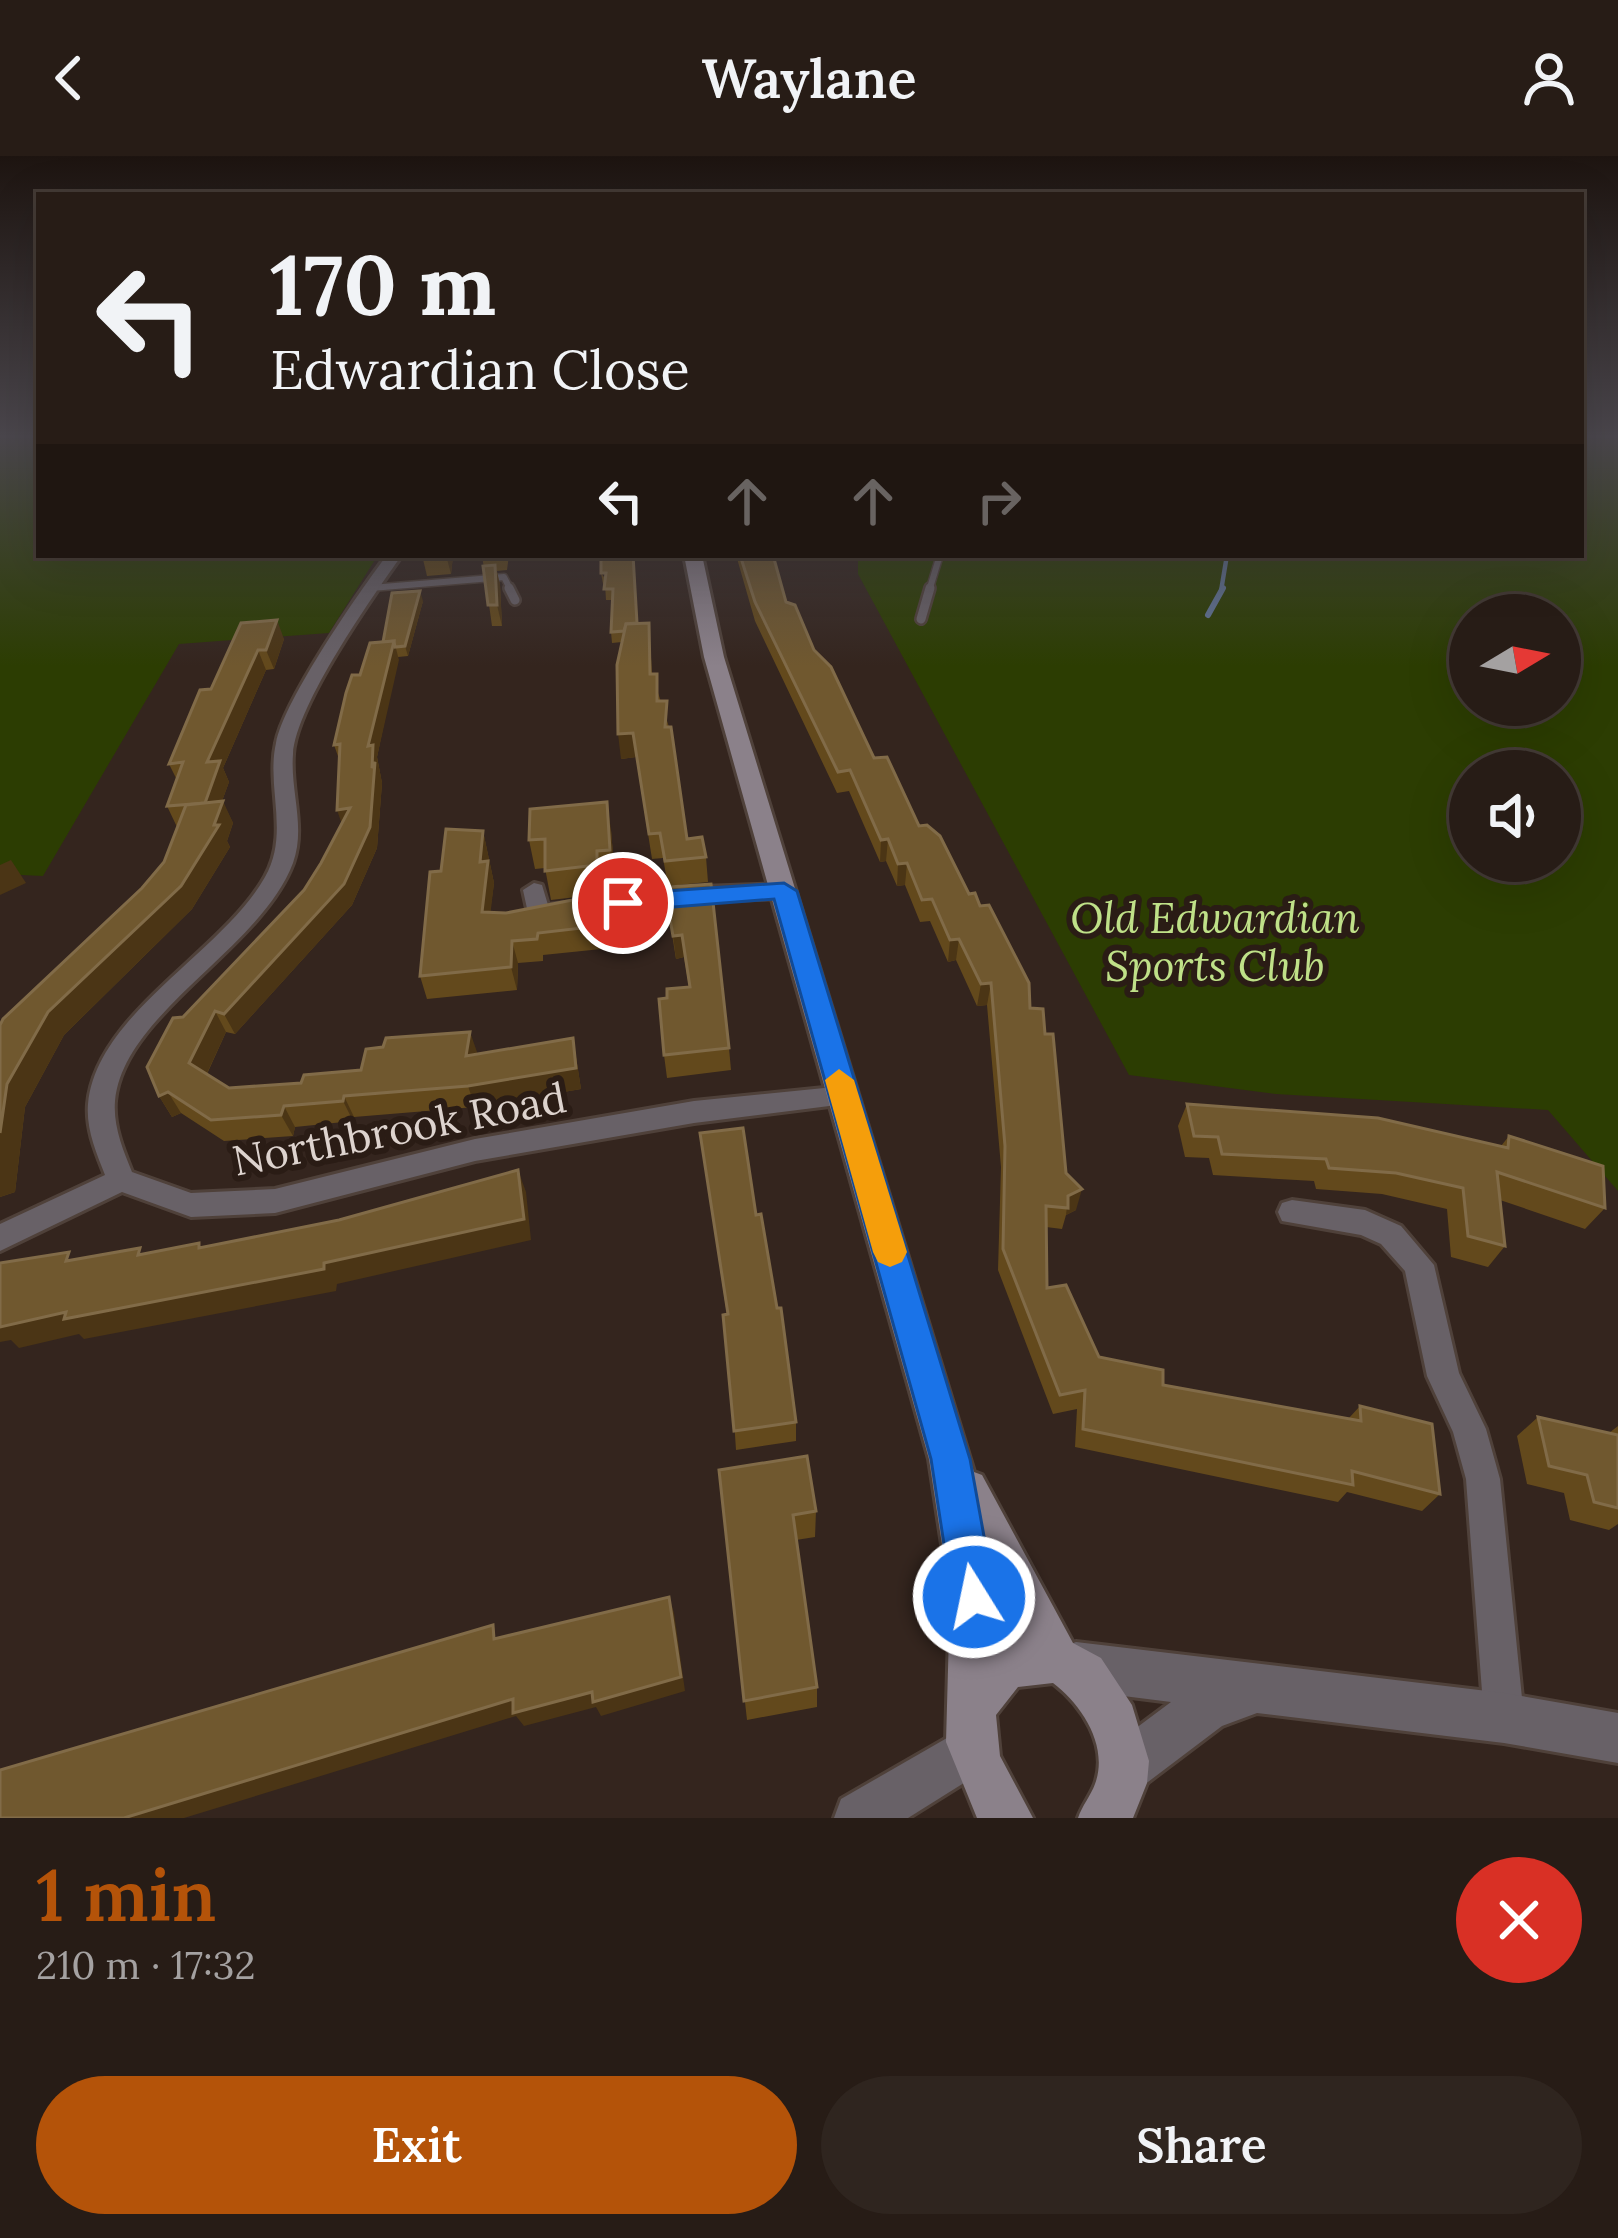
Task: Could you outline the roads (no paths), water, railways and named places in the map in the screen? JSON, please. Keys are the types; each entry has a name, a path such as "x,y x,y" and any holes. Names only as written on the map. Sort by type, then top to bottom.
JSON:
{"main road":[{"path":"691,559 950,1459 974,1597 972,1732 1007,1818"},
{"path":"950,1459 1065,1662 1109,1710 1117,1800"},
{"path":"972,1732 996,1673 1017,1660 1065,1662"}],"street":[{"path":"0,1238 121,1180 100,1112 109,1074 146,1021 275,879 292,826 286,736 393,558"},
{"path":"532,907 784,891"},
{"name":"Northbrook Road","path":"121,1180 191,1205 275,1201 475,1150 694,1112 844,1096"},
{"path":"1292,1212 1365,1222 1391,1235 1419,1264 1443,1376 1469,1430 1483,1479 1504,1718"},
{"path":"1065,1662 1253,1691 1504,1718 1618,1738"},
{"path":"1117,1800 1207,1706 1253,1691"},
{"path":"860,1818 972,1732"}],"lane":[{"path":"921,619 939,558"},
{"path":"371,588 504,578 515,600"}],"waterway":[{"path":"1221,591 1226,558"},
{"path":"1208,615 1223,588"}],"park label":[{"name":"Old Edwardian Sports Club","path":"1215,942"}]}
